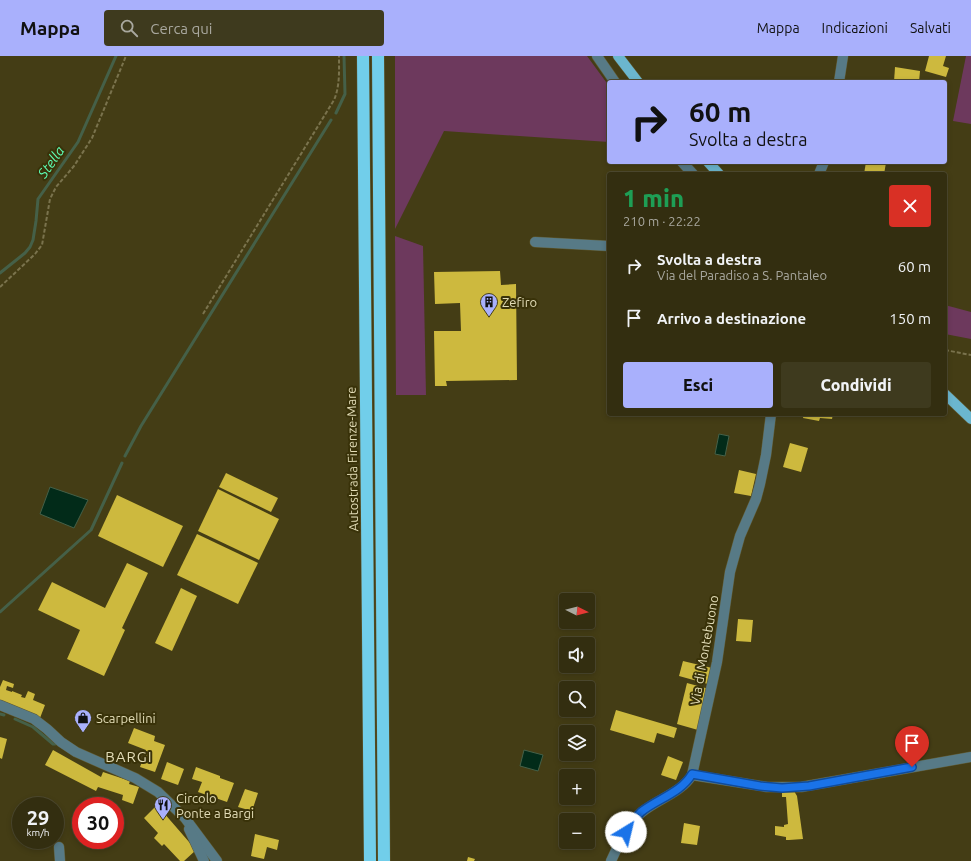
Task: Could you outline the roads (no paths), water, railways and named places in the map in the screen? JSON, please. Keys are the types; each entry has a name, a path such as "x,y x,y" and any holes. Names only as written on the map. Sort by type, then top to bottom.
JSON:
{"highway":[{"name":"Autostrada Firenze-Mare","path":"363,56 370,861"},
{"path":"378,56 384,861"}],"main road":[{"path":"618,56 636,80"},
{"path":"710,164 717,172"},
{"path":"947,396 971,419"}],"street":[{"path":"597,56 615,80"},
{"path":"839,80 843,56"},
{"path":"684,164 691,172"},
{"path":"535,242 607,246"},
{"name":"Via di Montebuono","path":"692,774 717,662 730,572 740,536 756,500 766,455 771,416"},
{"path":"0,706 34,719 61,742 76,752 121,771 151,787 166,798 185,818 217,861"},
{"path":"611,861 621,839 638,816 647,808 684,785 692,774 766,787 801,787 971,757"},
{"path":"185,818 204,861"},
{"path":"59,849 60,861"}],"waterway":[{"name":"Stella","path":"0,273 25,253 30,247 33,240 38,199 78,142 116,56"},
{"path":"336,113 345,94 344,56"},
{"path":"125,456 141,426 331,120"},
{"path":"0,612 91,530 122,463"},
{"path":"0,714 4,715"},
{"path":"15,719 33,727 53,744 55,744"}],"place":[{"name":"Zefiro","path":"489,317"},
{"name":"Scarpellini","path":"83,733"},
{"name":"Circolo Ponte a Bargi","path":"163,820"}],"district":[{"name":"BARGI","path":"129,757"}]}
